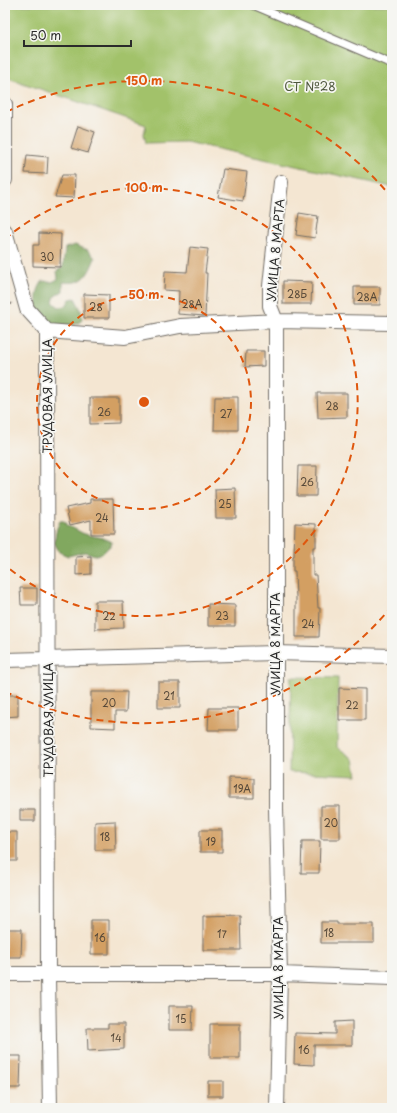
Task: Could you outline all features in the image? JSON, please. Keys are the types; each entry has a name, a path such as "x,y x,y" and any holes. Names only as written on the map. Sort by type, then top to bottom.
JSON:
{"street":[{"path":"5,104 5,180"},
{"name":"УЛИЦА 8 МАРТА","path":"277,1108 280,974 276,809 275,653 276,322 270,306 270,286 281,182"},
{"path":"5,231 27,309 47,331 125,337 180,326 276,322 392,323"},
{"name":"ТРУДОВАЯ УЛИЦА","path":"47,331 48,975 50,1108"},
{"path":"5,660 275,653 392,656"},
{"path":"5,974 280,974 392,978"}],"lane":[{"path":"253,5 392,64"}],"green space":[{"name":"СТ №28","path":"5,5 392,5 392,187 186,142 146,143 144,134 146,125 5,77"},
{"path":"75,245 88,250 95,258 84,278 76,282 63,282 63,291 55,296 53,302 59,307 66,306 70,299 75,298 81,310 82,320 68,326 41,321 37,300 40,285 43,281 52,282 58,279 57,271 63,267 65,248"},
{"path":"60,521 64,521 67,526 82,533 112,542 102,554 95,555 85,552 68,556 59,552 54,542"},
{"path":"291,677 338,678 337,747 354,759 357,775 289,772"}],"building":[{"path":"78,126 95,132 88,153 71,148"},
{"path":"27,155 48,157 47,174 25,173"},
{"path":"223,169 247,172 243,201 218,197"},
{"path":"62,175 75,175 74,198 55,197"},
{"path":"299,213 318,216 315,238 296,235"},
{"path":"39,233 61,234 60,267 33,266 33,245 39,245"},
{"path":"190,247 208,249 205,273 207,273 205,316 178,314 179,291 164,290 165,271 187,272"},
{"path":"283,281 312,282 311,304 283,304"},
{"path":"354,287 380,287 380,305 354,305"},
{"path":"84,294 109,295 109,318 84,318"},
{"path":"246,351 264,351 264,366 245,367"},
{"path":"317,393 347,393 347,417 318,418"},
{"path":"215,397 238,397 238,430 214,430"},
{"path":"90,398 119,398 119,423 90,424"},
{"path":"298,466 317,466 316,496 297,496"},
{"path":"235,488 236,518 216,518 215,489"},
{"path":"90,499 113,499 114,534 91,534 91,520 70,525 66,508 90,503"},
{"path":"295,523 316,524 316,547 313,547 313,575 316,575 318,608 320,608 319,637 296,637 295,571 293,571"},
{"path":"91,556 91,574 76,575 76,557"},
{"path":"20,588 37,588 37,605 21,605"},
{"path":"95,601 123,601 124,628 95,629"},
{"path":"208,604 235,605 235,626 208,626"},
{"path":"158,682 180,682 180,708 158,708"},
{"path":"339,688 365,689 365,720 339,720"},
{"path":"91,692 127,692 126,712 115,712 115,728 91,727"},
{"path":"5,695 18,695 18,716 5,717"},
{"path":"209,708 238,708 238,730 208,730"},
{"path":"229,777 254,778 254,798 229,798"},
{"path":"321,806 340,806 340,839 321,839"},
{"path":"20,810 35,810 35,821 20,821"},
{"path":"115,821 116,850 95,850 95,822"},
{"path":"200,830 222,830 222,852 200,852"},
{"path":"5,832 17,832 17,861 5,861"},
{"path":"302,841 320,841 319,873 301,873"},
{"path":"240,915 241,950 203,950 203,916"},
{"path":"91,920 109,920 109,954 91,954"},
{"path":"321,922 337,922 337,924 374,924 374,943 321,943"},
{"path":"5,929 22,929 21,957 5,957"},
{"path":"169,1006 193,1006 192,1030 169,1030"},
{"path":"352,1021 352,1045 314,1045 314,1065 294,1064 295,1033 335,1034 335,1022"},
{"path":"108,1024 124,1024 124,1049 88,1051 87,1028 108,1028"},
{"path":"210,1024 240,1024 240,1058 210,1058"},
{"path":"5,1056 21,1056 20,1088 5,1088"},
{"path":"208,1081 223,1081 223,1096 208,1096"}]}
